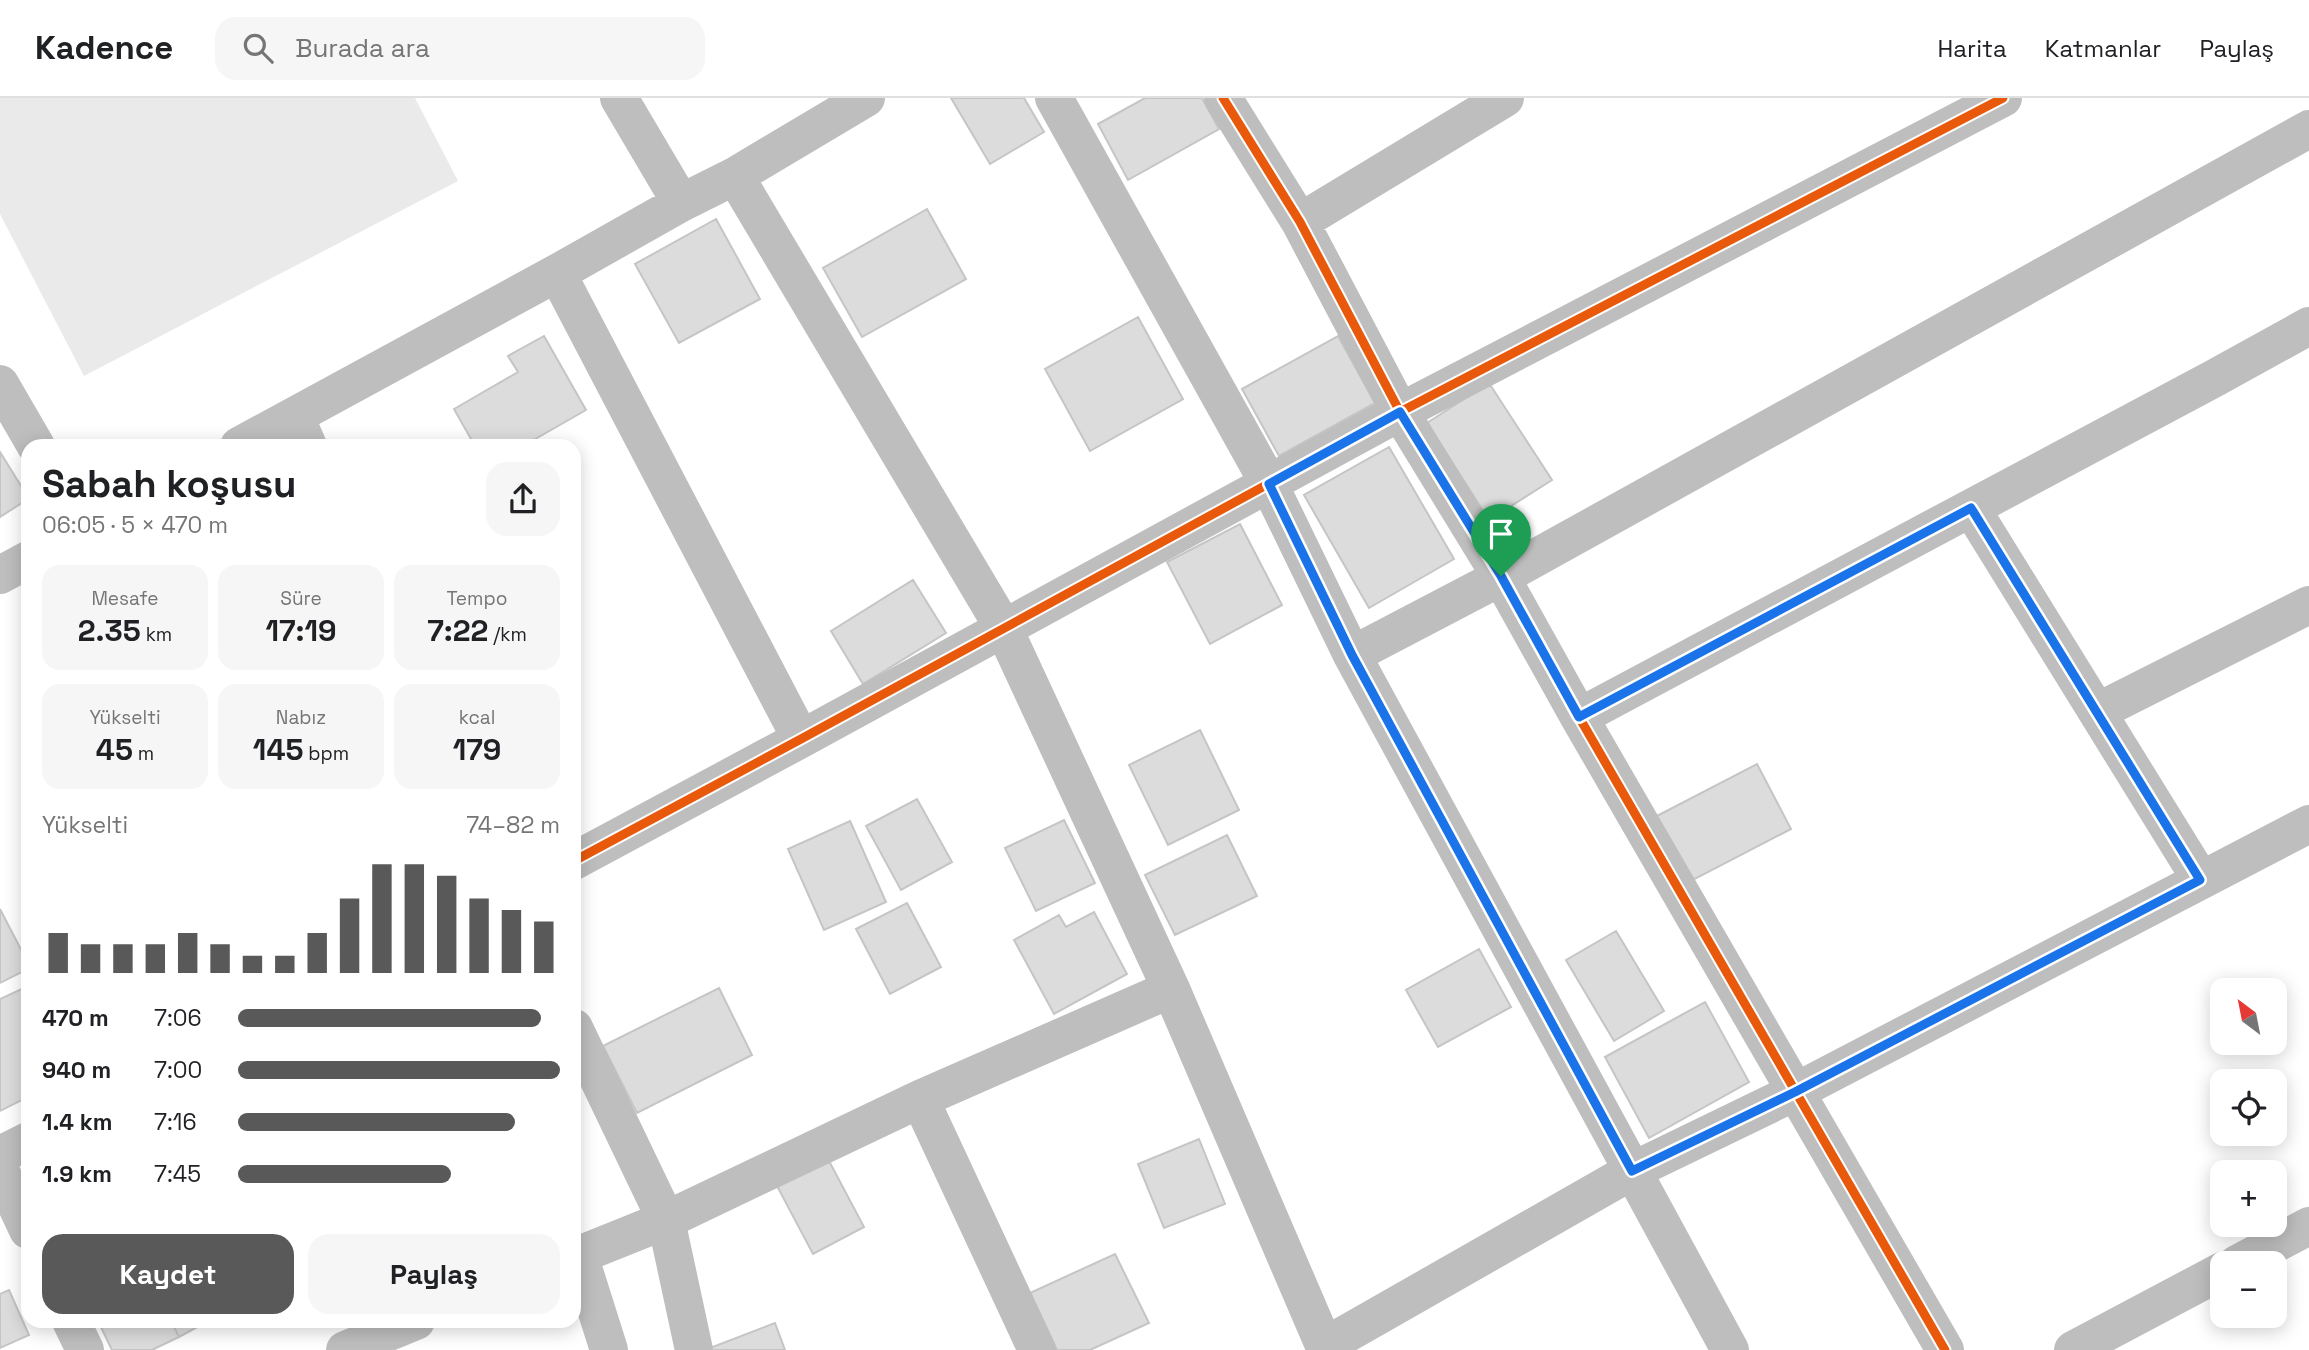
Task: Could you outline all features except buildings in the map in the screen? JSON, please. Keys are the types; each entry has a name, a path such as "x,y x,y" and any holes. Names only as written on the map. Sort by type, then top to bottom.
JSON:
{"street":[{"path":"619,98 681,203"},
{"path":"268,439 301,431 557,273 681,203 735,176 866,98"},
{"path":"1054,98 1269,484 1352,655 1730,1350"},
{"path":"1223,98 1300,222 1400,412 1501,576 1579,717 1945,1350"},
{"path":"1300,222 1504,98"},
{"path":"581,857 1400,412 2003,98"},
{"path":"1352,655 1501,576 2309,130"},
{"path":"735,176 1003,627 1171,989 1326,1348 1632,1171 1795,1092 2309,824"},
{"path":"557,273 802,739"},
{"path":"1579,717 2213,380 2309,326"},
{"path":"0,384 32,439"},
{"path":"1971,508 2200,880"},
{"path":"0,575 21,564"},
{"path":"2097,712 2309,605"},
{"path":"581,1254 666,1220 920,1099 1171,989"},
{"path":"581,1043 666,1220 694,1350"},
{"path":"920,1099 1037,1350"},
{"path":"0,1155 21,1144"},
{"path":"0,1171 21,1215"},
{"path":"2262,1251 2309,1226"},
{"path":"581,1270 609,1350"},
{"path":"2073,1350 2210,1277"},
{"path":"74,1328 85,1350"},
{"path":"345,1350 399,1328"}],"shaded area":[{"path":"0,98 415,98 458,181 84,376 0,214"}],"cycle path":[{"path":"1223,98 1300,222 1400,412 1501,577 1945,1350"},
{"path":"581,857 1400,412 2003,98"}],"route":[{"path":"1400,412 1501,576 1579,717 1971,508 2200,880 1795,1092 1632,1171 1352,655 1269,484 1400,412"}]}
